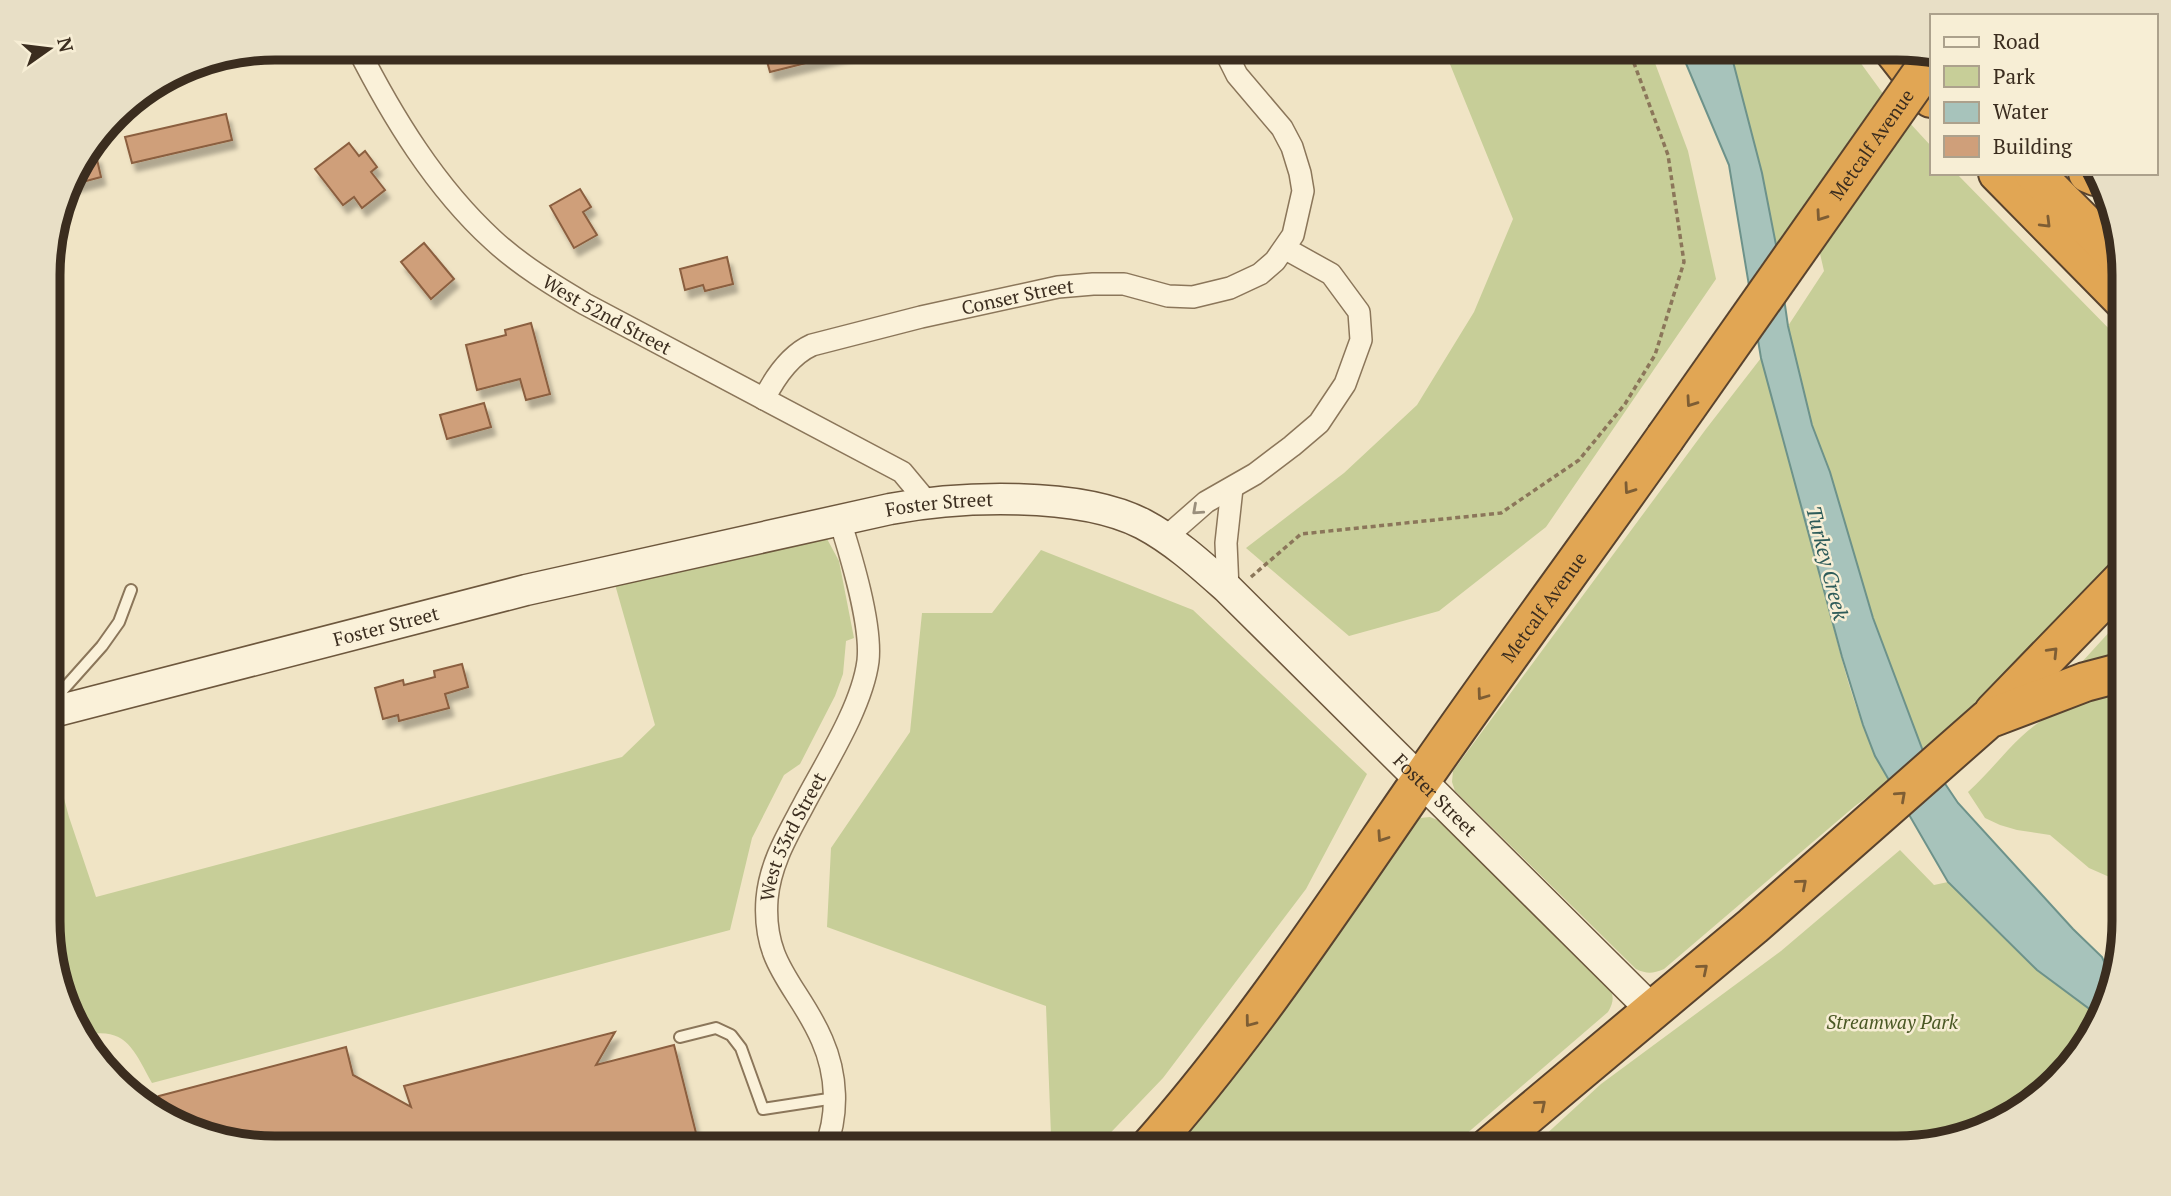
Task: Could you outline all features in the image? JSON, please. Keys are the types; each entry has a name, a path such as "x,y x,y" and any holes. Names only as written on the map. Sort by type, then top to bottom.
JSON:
{"highway":[{"path":"1901,60 1930,97"},
{"name":"Metcalf Avenue","path":"1160,1136 1250,1023 1334,908 1421,780 1929,62"},
{"path":"2000,175 2112,289"},
{"path":"2036,175 2110,249"},
{"path":"1502,1136 1850,842 1988,719 2112,590"},
{"path":"1988,719 2085,682 2112,675"}],"street":[{"name":"West 52nd Street","path":"364,60 382,95 417,150 463,210 493,240 542,278 585,304 902,472 927,502"},
{"name":"Conser Street","path":"764,398 781,371 799,351 812,345 921,317 1058,287 1093,284 1124,284 1168,296 1193,297 1245,282 1261,274 1286,249 1293,235 1303,191 1292,147 1282,128 1237,75 1230,60"},
{"path":"1165,538 1206,502 1232,488 1292,446 1319,422 1345,384 1361,340 1359,312 1331,274 1286,249"},
{"path":"1228,575 1226,543 1232,488"},
{"name":"Foster Street","path":"60,710 526,590 927,502 947,499 1051,501 1092,507 1142,524 1228,575 1421,780 1653,1011"},
{"name":"West 53rd Street","path":"828,1136 835,1098 833,1078 822,1038 782,974 775,957 767,910 770,879 776,859 856,703 868,662 869,639 866,621 840,521"}],"lane":[{"path":"60,696 119,622 131,590"},
{"path":"680,1037 716,1028 732,1035 741,1048 752,1085 763,1109 835,1098"}],"path":[{"path":"1228,575 1252,578 1301,534 1501,513 1579,460 1625,404 1655,355 1684,262 1668,155 1633,60"}],"green space":[{"path":"1448,60 1654,60 1688,151 1716,279 1546,527 1439,611 1349,636 1246,548 1344,473 1417,405 1474,312 1513,219"},
{"path":"1732,60 1858,60 1884,95 1930,145 1930,175 1958,175 2112,332 2112,566 1990,689 1923,751 1873,617 1830,472 1812,425 1788,326 1824,271 1809,206 1777,250 1762,173"},
{"path":"1761,358 1850,688 1867,735 1891,780 1855,806 1664,969 1647,973 1636,969 1455,791 1453,771"},
{"path":"826,537 839,561 854,638 846,641 843,674 835,696 800,764 784,775 752,838 730,930 152,1083 126,1043 108,1034 91,1034 76,1004 61,949 60,784 96,897 622,757 655,725 614,581"},
{"path":"1041,550 1193,610 1367,774 1306,889 1163,1078 1107,1136 1049,1136 1046,1006 827,927 831,848 910,732 922,613 992,613"},
{"path":"2112,629 2112,659 2081,663"},
{"path":"2112,692 2112,878 2089,868 2050,835 2017,830 1985,818 1968,792 2032,728 2056,712"},
{"path":"1430,817 1440,821 1606,983 1613,997 1608,1012 1464,1136 1176,1136 1409,824 1420,818"},
{"name":"Streamway Park","path":"1900,850 1934,885 1948,882 2037,970 2092,1011 2075,1041 2038,1083 1991,1114 1938,1132 1910,1136 1544,1136 1601,1084 1781,951"}],"water":[{"name":"Turkey Creek","path":"1685,60 1732,60 1762,173 1788,326 1812,425 1830,472 1873,618 1923,751 1958,803 2102,957 2106,966 2092,1011 2037,970 1948,882 1875,756 1842,657 1761,358 1729,165"}],"building":[{"path":"767,60 818,60 770,72"},
{"path":"226,114 232,140 132,163 125,137"},
{"path":"349,143 359,156 365,151 377,167 371,172 385,190 362,208 354,197 343,205 315,169"},
{"path":"96,155 101,177 81,182"},
{"path":"580,189 591,207 583,212 597,235 574,248 550,206"},
{"path":"424,243 454,279 431,299 401,262"},
{"path":"727,257 733,284 705,291 703,285 685,290 680,269"},
{"path":"531,323 550,394 526,400 520,379 477,390 466,345 506,335 505,330"},
{"path":"484,403 491,427 447,439 440,415"},
{"path":"462,664 468,687 445,694 449,708 399,721 398,715 383,719 375,688 403,680 404,685 435,677 434,671"},
{"path":"615,1032 596,1065 674,1045 697,1136 247,1135 192,1120 161,1103 159,1096 346,1047 353,1075 411,1107 404,1086"}]}
